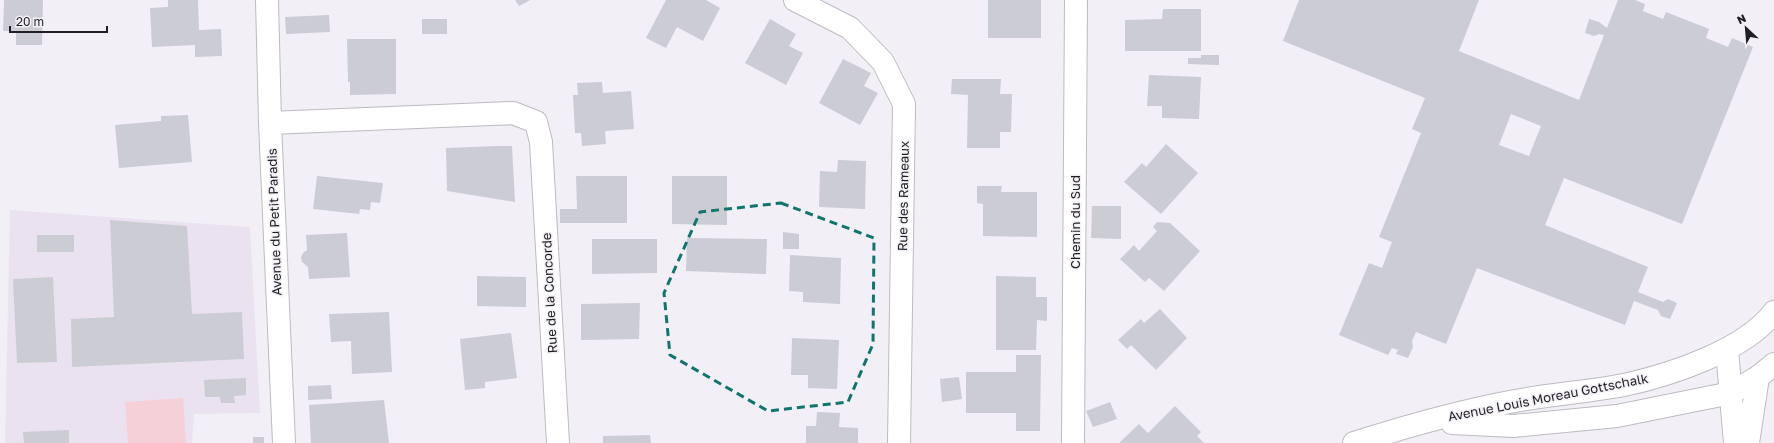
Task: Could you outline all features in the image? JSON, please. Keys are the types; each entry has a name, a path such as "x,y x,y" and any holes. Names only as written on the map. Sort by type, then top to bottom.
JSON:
{"street":[{"name":"Avenue du Petit Paradis","path":"267,0 270,123 284,443"},
{"name":"Rue des Rameaux","path":"795,0 850,28 883,62 904,104 900,443"},
{"name":"Chemin du Sud","path":"1073,443 1076,0"},
{"name":"Rue de la Concorde","path":"270,123 513,113 536,122 541,142 558,443"},
{"name":"Avenue Louis Moreau Gottschalk","path":"1354,443 1423,422 1515,401 1624,384 1682,368 1727,350 1747,337 1774,312"},
{"path":"1727,350 1735,443"},
{"name":"Avenue Louis Moreau Gottschalk","path":"1423,422 1513,426 1617,416 1731,393 1766,371"},
{"path":"1748,443 1766,371"}],"highlighted area":[{"path":"781,203 874,238 873,344 848,402 768,411 670,355 664,293 700,212"}],"shaded area":[{"path":"10,210 250,227 260,413 194,414 192,443 5,443"},
{"path":"183,398 186,443 128,443 125,402"}],"building":[{"path":"4,0 43,0 42,45 16,45 16,31 3,31"},
{"path":"168,0 198,0 199,30 221,29 222,56 195,57 195,45 152,47 150,8 168,7"},
{"path":"515,0 530,0 519,6"},
{"path":"666,0 706,0 720,8 703,41 677,27 666,48 646,38"},
{"path":"988,0 1041,0 1041,38 988,38"},
{"path":"1299,0 1479,0 1459,51 1579,100 1604,35 1599,34 1594,36 1585,33 1589,19 1599,22 1607,28 1618,0 1635,0 1645,4 1643,11 1663,19 1666,12 1709,29 1706,38 1728,47 1732,38 1753,47 1682,224 1564,178 1545,225 1648,267 1638,292 1663,302 1668,299 1677,303 1670,319 1661,316 1658,310 1634,301 1625,325 1477,268 1446,344 1416,332 1412,341 1413,347 1408,358 1396,354 1398,350 1392,348 1388,355 1339,335 1369,263 1382,268 1392,242 1379,237 1421,133 1412,129 1425,98 1283,41","holes":["1511,114 1541,126 1529,156 1499,145"]},
{"path":"1163,9 1201,9 1201,51 1125,51 1125,20 1162,19"},
{"path":"329,15 330,32 286,34 285,17"},
{"path":"422,19 447,19 447,34 422,34"},
{"path":"770,19 796,34 789,46 803,53 786,85 745,63"},
{"path":"347,39 396,39 396,94 350,95 350,82 348,82"},
{"path":"1201,55 1219,55 1219,65 1188,64 1188,58 1201,58"},
{"path":"843,59 871,73 864,86 878,93 860,125 819,103"},
{"path":"1149,75 1201,77 1199,119 1162,118 1162,106 1147,106"},
{"path":"952,79 1001,79 1000,94 1012,94 1011,132 1000,132 1000,148 967,148 968,95 951,94"},
{"path":"602,82 603,93 631,91 634,129 605,131 606,144 582,146 581,133 575,133 573,95 578,95 577,83"},
{"path":"188,115 192,162 119,168 115,125 161,121 161,116"},
{"path":"1166,144 1198,173 1161,214 1124,182 1142,163 1146,167"},
{"path":"512,146 515,202 447,191 446,148"},
{"path":"838,160 866,161 865,209 819,207 820,171 837,172"},
{"path":"317,176 383,183 380,203 371,202 370,210 360,209 359,214 313,209"},
{"path":"576,176 627,176 627,223 560,223 560,209 577,209"},
{"path":"672,176 727,176 727,225 672,224"},
{"path":"977,186 1002,186 1001,192 1037,192 1037,237 983,236 983,204 977,203"},
{"path":"1092,206 1121,206 1121,239 1091,238"},
{"path":"110,220 187,226 192,314 242,312 244,359 72,367 71,319 114,317"},
{"path":"1157,222 1170,223 1200,251 1164,291 1149,278 1145,282 1120,259 1134,245 1139,251 1157,231 1153,227"},
{"path":"783,232 799,234 799,249 783,249"},
{"path":"347,233 350,277 309,279 308,267 302,262 301,257 307,250 306,235"},
{"path":"37,235 74,235 74,252 37,252"},
{"path":"687,238 767,239 766,274 686,271"},
{"path":"592,239 657,239 657,273 592,274"},
{"path":"790,255 841,258 840,304 803,302 803,292 789,291"},
{"path":"477,276 526,277 526,307 477,306"},
{"path":"996,276 1036,277 1036,297 1047,297 1047,321 1037,320 1036,350 996,350"},
{"path":"53,277 57,362 17,363 13,279"},
{"path":"640,303 639,339 581,340 581,304"},
{"path":"1160,309 1187,338 1156,370 1131,345 1127,349 1118,340 1141,319 1144,323"},
{"path":"389,312 392,372 352,374 351,341 331,342 329,314"},
{"path":"511,333 517,378 485,382 485,388 465,390 460,339"},
{"path":"792,338 839,340 837,389 808,388 808,375 791,375"},
{"path":"1016,355 1041,355 1040,431 1016,431 1016,413 966,413 966,372 1016,372"},
{"path":"959,377 962,399 942,402 940,379"},
{"path":"246,378 246,395 234,396 235,403 221,403 220,397 205,397 204,380"},
{"path":"331,385 332,399 308,400 308,386"},
{"path":"384,400 389,443 311,443 309,405"},
{"path":"1110,402 1117,419 1093,427 1086,411"},
{"path":"1175,406 1201,432 1197,436 1204,443 1119,443 1139,424 1148,433"},
{"path":"817,412 840,413 839,427 858,428 858,443 806,443 806,426 816,426"},
{"path":"69,430 69,443 24,443 23,432"},
{"path":"650,435 651,443 603,443 603,436"},
{"path":"253,437 264,437 264,443 253,443"}]}
